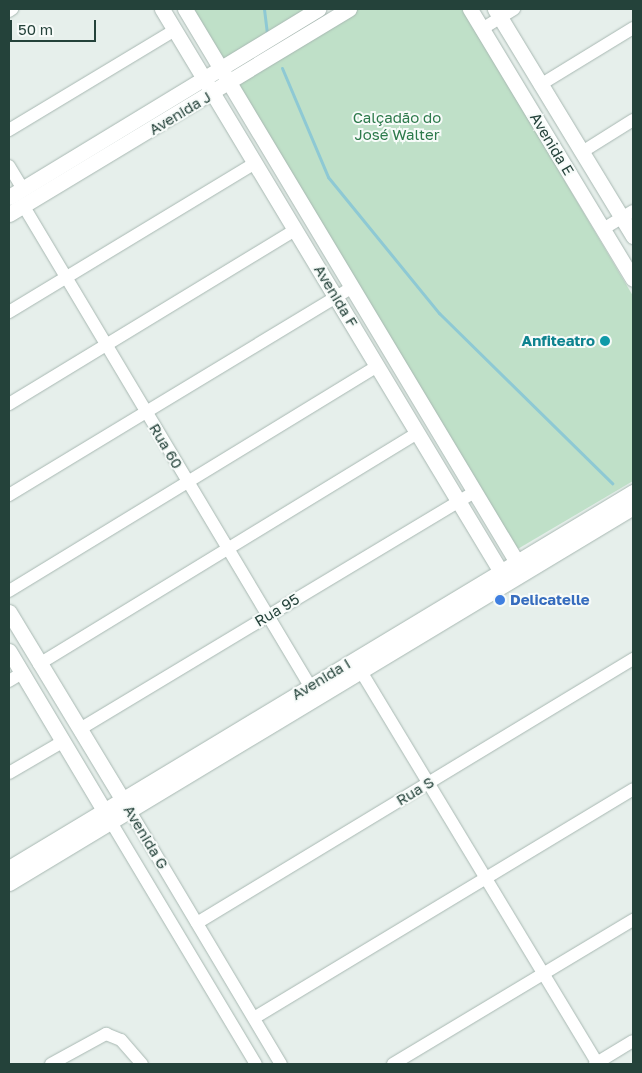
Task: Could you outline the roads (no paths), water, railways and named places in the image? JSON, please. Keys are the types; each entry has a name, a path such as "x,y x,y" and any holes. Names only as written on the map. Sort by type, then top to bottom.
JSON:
{"street":[{"name":"Avenida F","path":"162,9 508,584"},
{"name":"Avenida F","path":"185,9 524,574"},
{"name":"Avenida J","path":"9,197 318,9"},
{"name":"Avenida J","path":"9,214 213,93 349,9"},
{"name":"Avenida E","path":"470,9 633,279"},
{"path":"482,29 497,13 514,9"},
{"name":"Avenida E","path":"497,13 582,152 628,215 633,236"},
{"path":"540,85 633,28"},
{"path":"9,130 175,30"},
{"path":"582,152 633,120"},
{"path":"9,312 255,163"},
{"path":"9,166 23,189"},
{"name":"Rua 60","path":"23,205 104,346 310,686"},
{"path":"603,229 628,215"},
{"path":"9,404 295,230"},
{"path":"9,495 146,414 352,287"},
{"path":"9,591 377,366"},
{"path":"39,664 418,433"},
{"name":"Rua 95","path":"80,729 474,492"},
{"name":"Avenida I","path":"9,883 108,816 310,686 516,560 633,492"},
{"name":"Avenida I","path":"126,805 362,673 633,507"},
{"name":"Avenida G","path":"9,612 254,1018 276,1062"},
{"name":"Avenida G","path":"9,651 15,677 62,742 256,1064"},
{"name":"Rua S","path":"197,923 633,659"},
{"path":"362,673 596,1064 633,1042"},
{"path":"9,773 62,742"},
{"path":"254,1018 633,789"},
{"name":"Avenida I","path":"9,868 108,816"},
{"path":"393,1064 633,920"},
{"path":"51,1064 106,1034 121,1040 142,1064"}],"waterway":[{"path":"264,9 267,33"},
{"path":"282,68 328,177 439,313 612,483"}],"place":[{"name":"Anfiteatro","path":"605,341"},
{"name":"Delicatelle","path":"500,600"}],"park label":[{"name":"Calçadão do José Walter","path":"397,126"}]}
